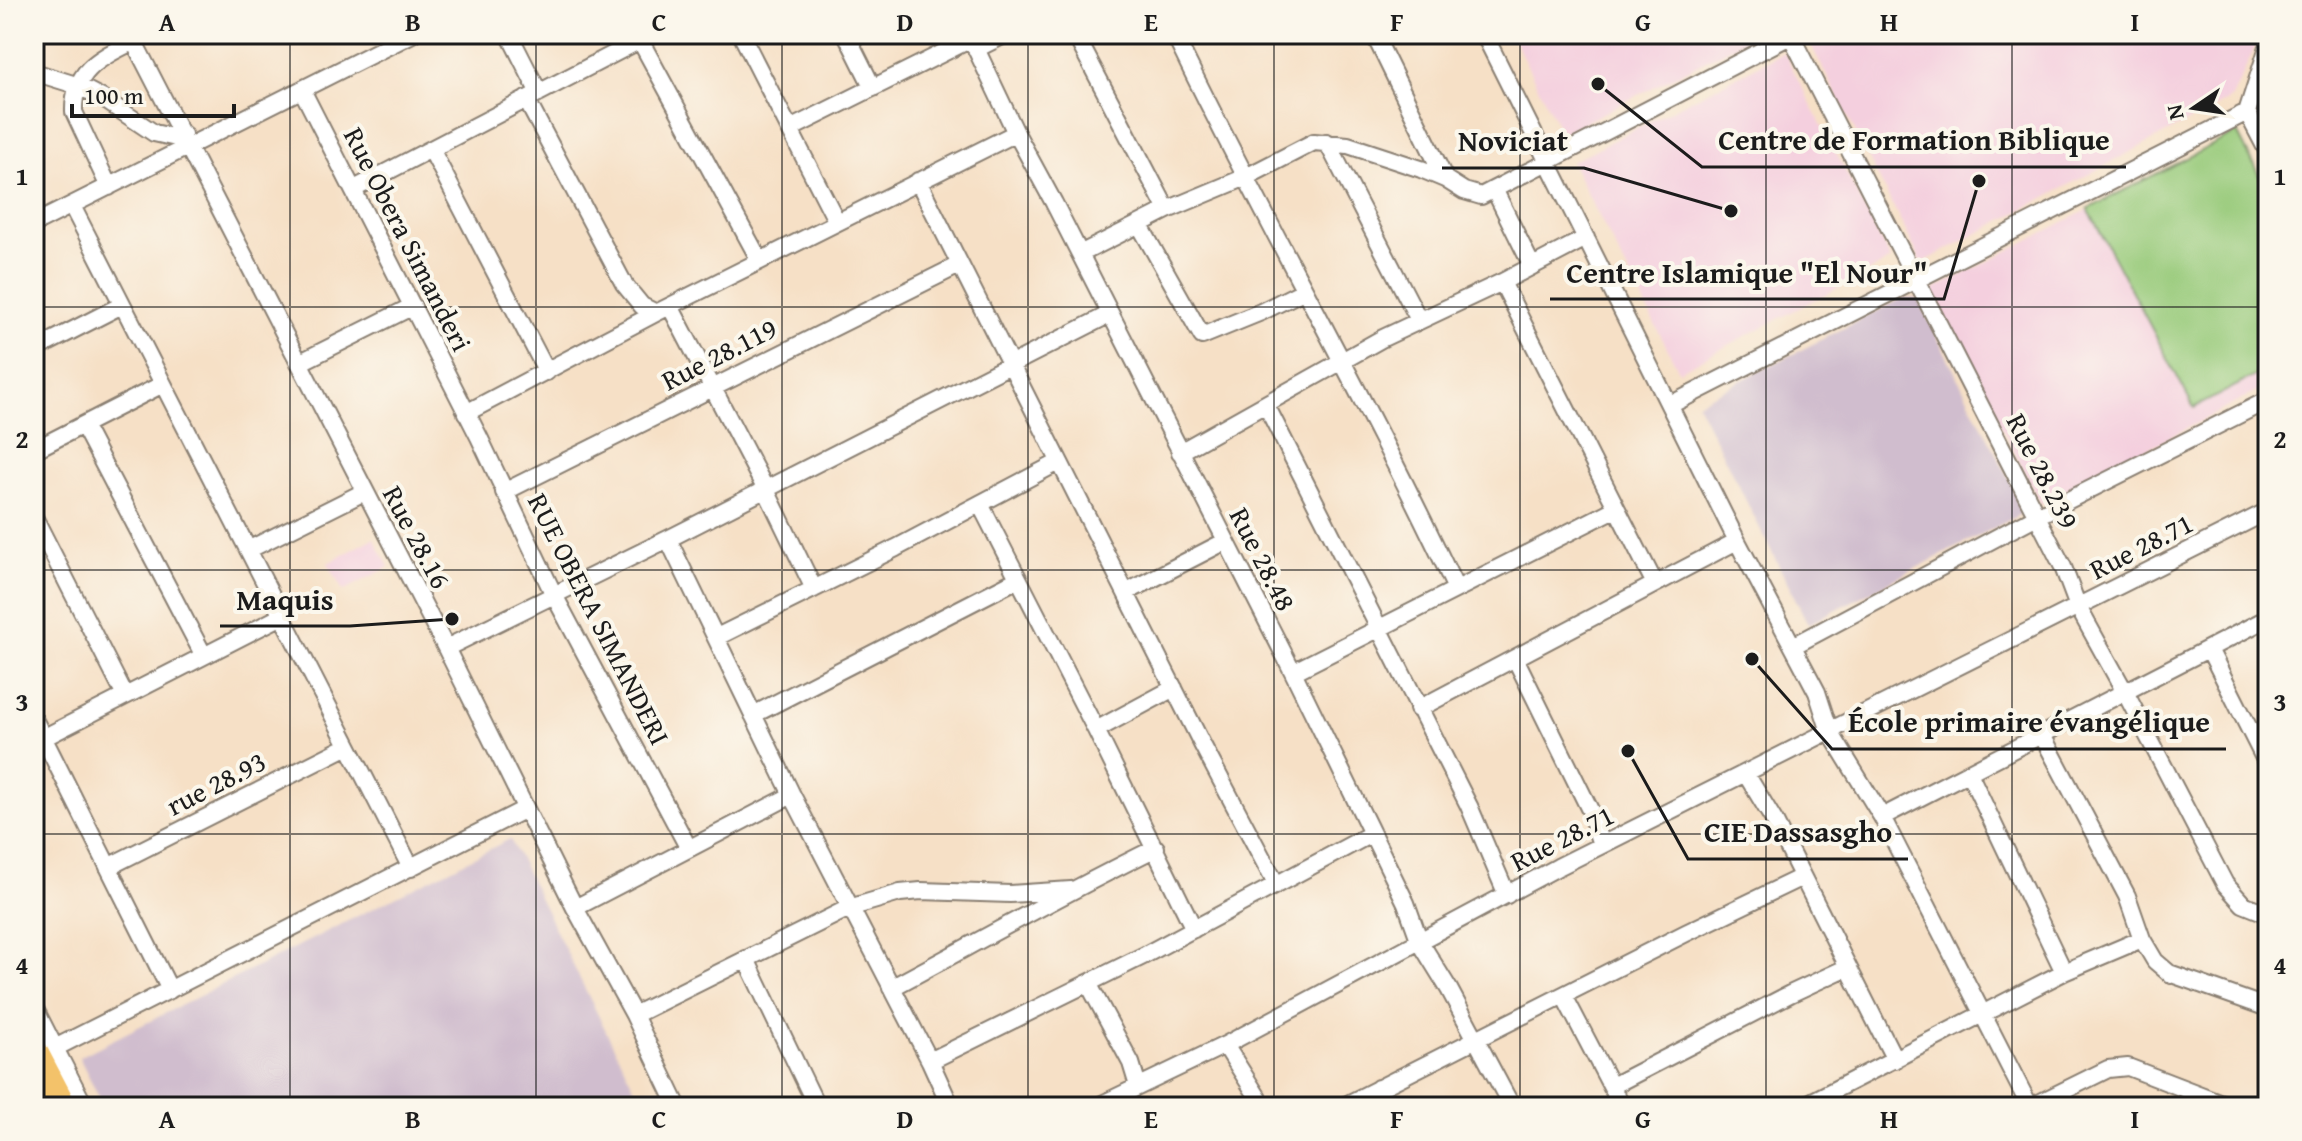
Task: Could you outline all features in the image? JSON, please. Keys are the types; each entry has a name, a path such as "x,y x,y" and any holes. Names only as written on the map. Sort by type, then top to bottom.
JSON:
{"highway":[{"path":"44,1048 65,1107"},
{"path":"34,1087 44,1107"}],"street":[{"path":"35,219 72,206 186,140 302,90 412,34"},
{"path":"509,34 532,96 624,284 642,306 663,310 712,386 814,589"},
{"path":"741,34 792,128 837,222"},
{"path":"846,34 873,88"},
{"path":"792,128 972,41 1006,34"},
{"path":"1075,34 1167,210"},
{"path":"1174,34 1303,291 1344,362 1456,589"},
{"path":"1374,34 1445,179"},
{"path":"1484,34 1737,541 1817,692 1830,732 1882,817 2030,1107 2108,1069 2121,1066 2232,1107"},
{"path":"1080,254 1308,145 1327,142 1385,156 1481,196 1791,34"},
{"name":"Rue 28.239","path":"1791,34 2063,567 2078,607 2225,884 2243,904 2268,914"},
{"path":"109,187 74,112 79,86 88,68 132,36"},
{"name":"Rue 28.16","path":"132,36 446,648 575,908 634,1015 678,1107"},
{"path":"354,189 646,37 760,261"},
{"name":"Rue 28.48","path":"972,41 1016,133 1293,672 1406,903 1420,942 1512,1107"},
{"path":"1670,405 2247,112 2268,47"},
{"path":"34,72 79,86 154,133 186,140"},
{"name":"Rue Obera Simanderi","path":"302,90 466,413"},
{"path":"2247,112 2268,152"},
{"path":"466,413 663,310 1016,133"},
{"path":"1327,142 1419,320"},
{"path":"432,151 547,372"},
{"path":"918,181 1276,884"},
{"path":"1495,191 1532,266"},
{"path":"72,206 411,868"},
{"path":"1139,224 1202,336 1303,291"},
{"path":"1180,452 1419,320 1502,282 1586,238"},
{"name":"Rue 28.119","path":"504,492 959,265"},
{"path":"1502,282 1655,584"},
{"path":"34,350 122,305"},
{"path":"299,363 413,306"},
{"path":"446,648 1110,314"},
{"path":"34,450 163,384"},
{"path":"1793,646 2037,516 2268,400"},
{"path":"1266,405 1469,806 1507,895"},
{"name":"RUE OBERA SIMANDERI","path":"466,413 554,595 688,847"},
{"path":"83,425 204,656"},
{"path":"717,637 1059,462"},
{"path":"248,550 364,492"},
{"path":"980,504 1156,848 1194,929"},
{"path":"1293,672 1615,509"},
{"name":"Rue 28.71","path":"1096,1107 1225,1045 1601,845 2268,511"},
{"path":"34,517 125,696"},
{"path":"668,539 792,795 951,1107"},
{"path":"1127,592 1226,541"},
{"path":"1418,709 1737,541"},
{"path":"753,715 1018,579"},
{"path":"43,738 282,616"},
{"path":"1882,817 2268,618"},
{"path":"2209,649 2268,766"},
{"path":"1515,658 1590,810 1601,845"},
{"path":"1096,730 1174,688"},
{"path":"34,719 170,990"},
{"path":"2042,735 2127,896 2142,939 2155,961 2169,973 2268,1008"},
{"name":"rue 28.93","path":"108,867 348,746"},
{"path":"1969,773 2064,972"},
{"path":"1746,774 1775,822 1895,1060"},
{"path":"575,908 792,795"},
{"path":"44,1048 170,990 525,809"},
{"path":"930,1061 1194,929 1371,834"},
{"path":"891,988 1071,890 1156,848"},
{"path":"1342,1107 1802,877"},
{"path":"634,1015 849,908 900,893 1010,894 1071,890"},
{"path":"1801,1107 2064,972 2142,939"},
{"path":"746,959 817,1107"},
{"path":"1612,1086 1848,967"},
{"path":"1088,983 1131,1063 1138,1086"},
{"path":"1564,996 1622,1107"},
{"path":"34,1007 44,1048 85,1107"},
{"path":"1225,1045 1264,1107"},
{"path":"1378,1088 1388,1107"}],"shaded area":[{"path":"1511,34 1757,34 1562,134"},
{"path":"1823,34 2261,34 2232,98 1922,263 1809,41"},
{"path":"1784,52 1891,260 1679,371 1571,162"},
{"path":"2237,132 2268,193 2268,386 2041,504 1931,291"},
{"path":"1905,297 1918,299 2021,503 2023,513 1808,624 1697,403"},
{"path":"374,538 389,567 343,591 328,563"},
{"path":"510,839 644,1107 104,1107 79,1057"}],"green space":[{"path":"2237,132 2268,193 2268,369 2194,408 2088,209"}],"place":[{"name":"Centre de Formation Biblique","path":"1598,84"},
{"name":"Centre Islamique \"El Nour\"","path":"1979,181"},
{"name":"Noviciat","path":"1731,211"},
{"name":"Maquis","path":"452,619"},
{"name":"École primaire évangélique","path":"1752,659"},
{"name":"CIE Dassasgho","path":"1628,751"}]}
